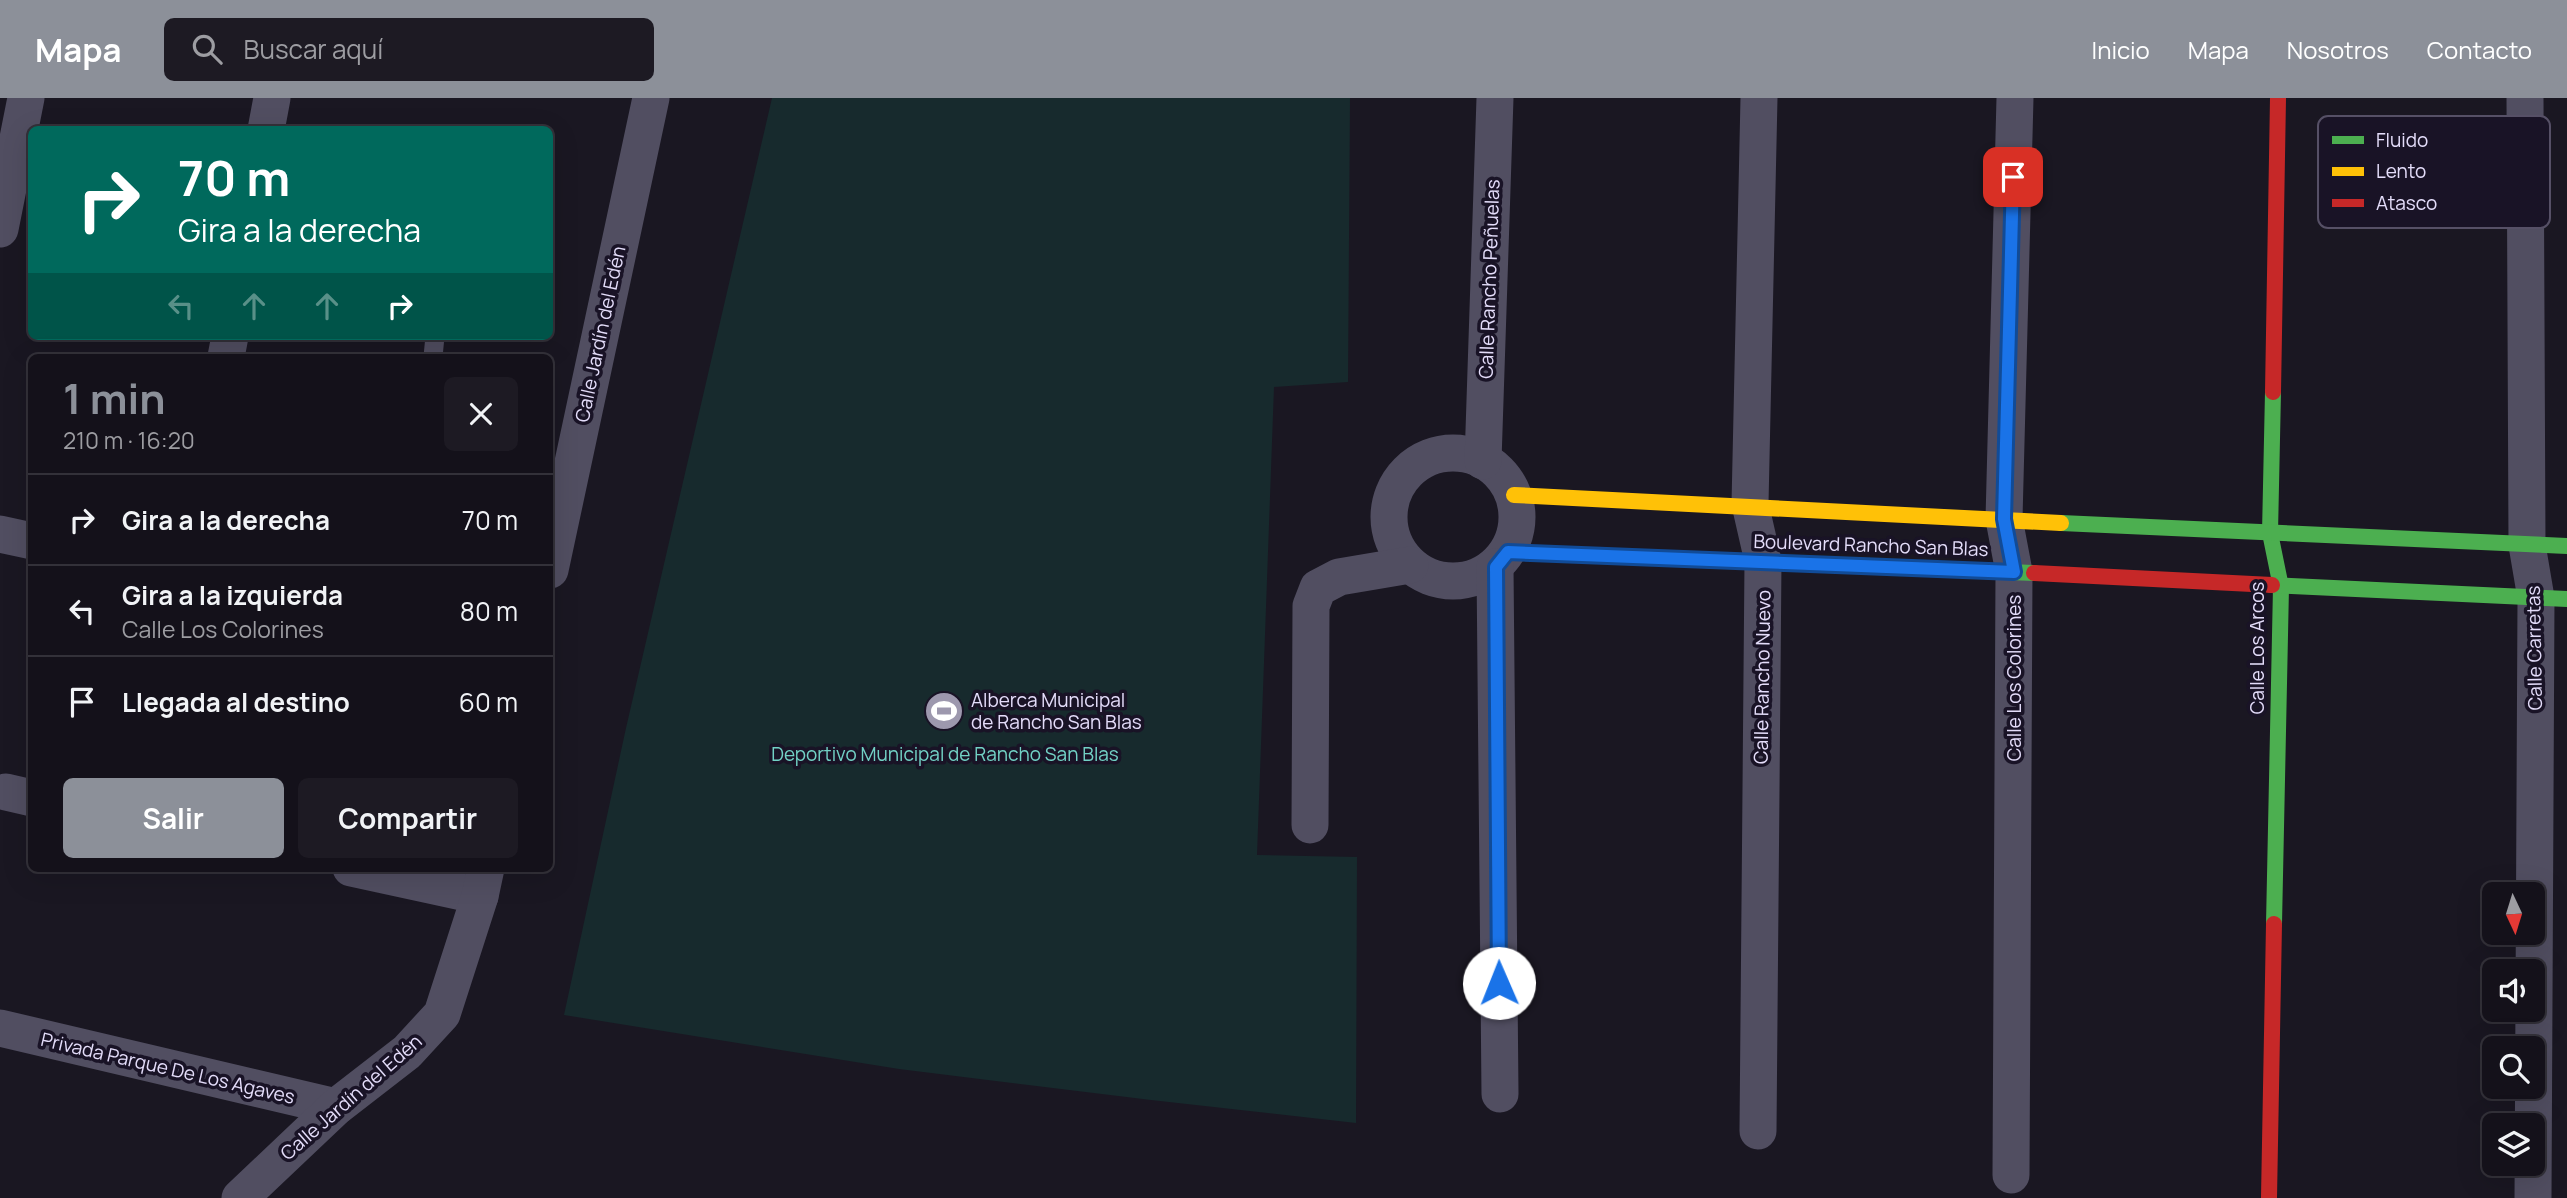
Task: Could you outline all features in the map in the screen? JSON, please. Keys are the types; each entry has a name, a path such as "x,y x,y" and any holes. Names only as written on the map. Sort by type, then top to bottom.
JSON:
{"street":[{"path":"0,229 26,98"},
{"path":"267,126 272,98"},
{"name":"Calle Jardín del Edén","path":"554,529 651,98"},
{"name":"Calle Rancho Peñuelas","path":"1483,461 1495,98"},
{"name":"Calle Rancho Nuevo","path":"1758,1131 1763,561 1750,504 1759,98"},
{"name":"Calle Los Colorines","path":"2011,1175 2014,572 2004,519 2015,98"},
{"name":"Calle Los Arcos","path":"2269,1198 2281,587 2270,534 2278,98"},
{"name":"Calle Carretas","path":"2525,98 2525,116"},
{"name":"Calle Carretas","path":"2526,228 2527,545 2551,599 2533,1198"},
{"path":"1500,1094 1502,559 1518,524 1514,495 1502,475 1483,461 1454,453 1424,460 1400,480 1389,509 1392,540 1410,565 1437,580 1468,580 1502,559"},
{"name":"Boulevard Rancho San Blas","path":"1514,495 1750,504 2270,534 2567,546"},
{"path":"0,534 28,540"},
{"name":"Boulevard Rancho San Blas","path":"1502,559 1763,561 2551,599"},
{"path":"1310,825 1311,606 1318,588 1339,577 1410,565"},
{"path":"389,872 483,882"},
{"name":"Calle Jardín del Edén","path":"240,1198 336,1107 407,1052 442,1014 483,882"},
{"name":"Privada Parque De Los Agaves","path":"0,1028 336,1107"}],"green space":[{"name":"Deportivo Municipal de Rancho San Blas","path":"772,98 1350,98 1348,382 1274,387 1257,855 1357,857 1356,1123 899,1069 564,1015 626,728"}],"traffic: fast":[{"path":"2273,392 2270,533 2281,587 2274,924"},
{"path":"2061,523 2567,546"},
{"path":"1508,552 2034,573"},
{"path":"2272,585 2567,599"}],"traffic: slow":[{"path":"1514,495 2061,523"}],"traffic: jam":[{"path":"2273,392 2278,98"},
{"path":"2034,573 2272,585"},
{"path":"2269,1198 2274,924"}],"place":[{"name":"Alberca Municipal de Rancho San Blas","path":"944,711"}],"route":[{"path":"1499,983 1496,567 1508,552 2014,572 2004,519 2013,177"}]}
